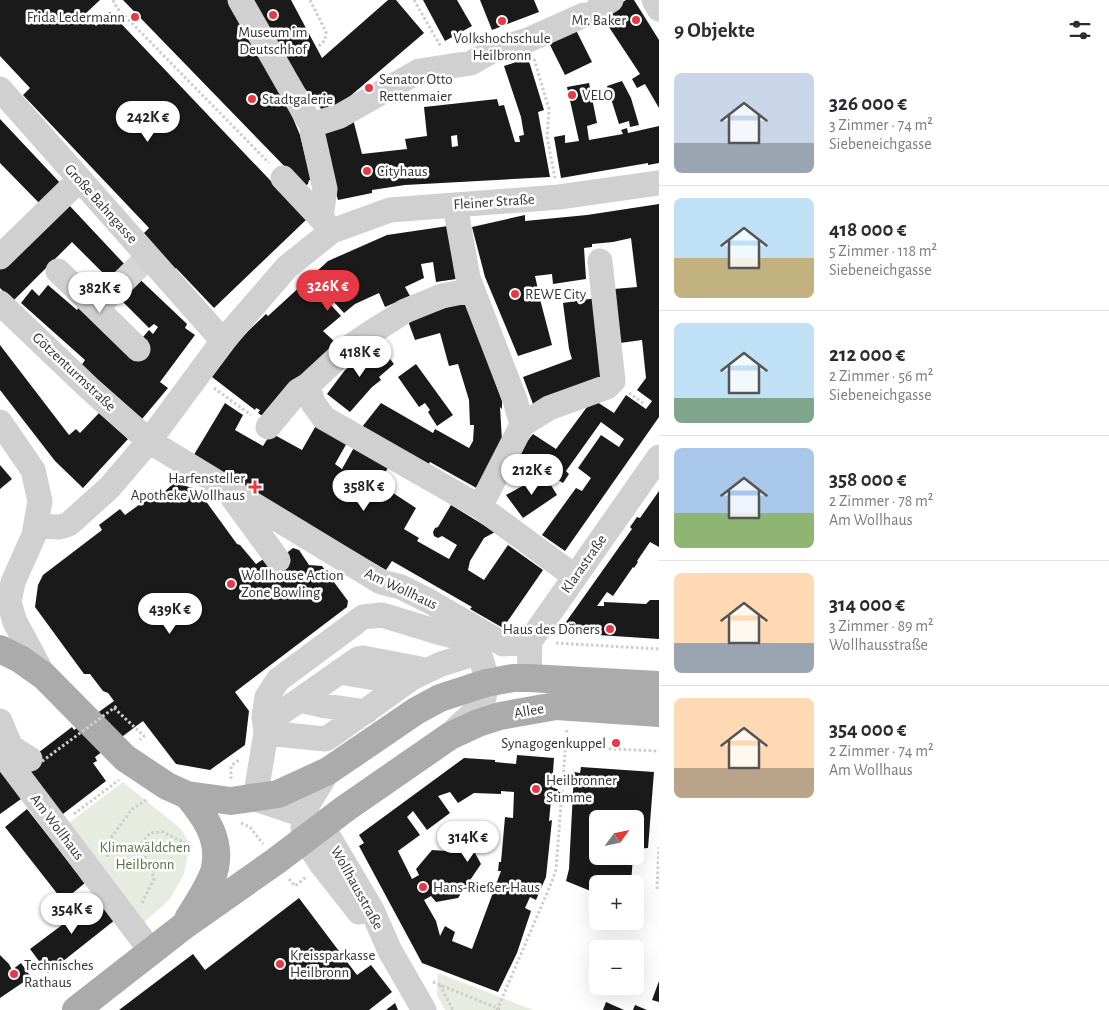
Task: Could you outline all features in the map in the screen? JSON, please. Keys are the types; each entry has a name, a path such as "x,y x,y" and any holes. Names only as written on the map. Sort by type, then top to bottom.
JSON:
{"main road":[{"path":"0,649 20,659 44,676 124,758 167,786 187,795 232,801 264,789 328,771 416,711 456,692 486,683"},
{"name":"Allee","path":"486,683 513,678 529,678 659,685"},
{"name":"Allee","path":"310,821 346,808 450,736 478,723 500,716 541,708 569,706 659,713"},
{"path":"185,925 215,869 216,849 212,832 201,812 187,795"},
{"path":"76,1010 185,925 310,821"}],"street":[{"path":"240,0 310,126 325,189 327,224"},
{"path":"654,0 659,8"},
{"path":"310,126 340,116 419,71 471,63 497,49 528,40 598,8"},
{"name":"Große Bahngasse","path":"4,101 79,180 223,341"},
{"path":"283,178 327,224"},
{"path":"0,257 79,180"},
{"name":"Fleiner Straße","path":"149,441 223,341 327,224 390,210 558,197 659,183"},
{"path":"455,205 468,278 515,400 522,425"},
{"path":"480,507 522,425 549,408 607,387 613,381 600,261"},
{"path":"58,271 138,349"},
{"path":"268,427 298,391 308,385 348,348 405,311 442,296 472,290"},
{"name":"Götzenturmstraße","path":"0,303 89,388 149,441"},
{"path":"308,385 313,404 324,418 480,507 574,576"},
{"path":"0,422 33,470 40,501 35,530 13,582 9,602 15,622 44,676"},
{"path":"0,582 35,530 69,524 110,487 149,441"},
{"name":"Am Wollhaus","path":"149,441 381,582 401,586 503,644 530,641"},
{"name":"Klarastraße","path":"530,641 659,457"},
{"name":"Am Wollhaus","path":"225,487 278,560"},
{"path":"272,724 264,716 267,697 278,680 363,617 382,615 471,642 483,662 486,695 479,708 460,723 450,736"},
{"path":"529,678 530,641"},
{"path":"272,724 366,712 426,670 464,657 471,642"},
{"path":"328,771 310,821 264,789 272,724 320,686 352,663 363,658 426,670"},
{"path":"320,686 405,683"},
{"path":"320,686 326,706 366,712"},
{"path":"0,721 11,747 30,759"},
{"name":"Am Wollhaus","path":"0,751 151,951"},
{"name":"Wollhausstraße","path":"310,821 322,865 390,951"},
{"name":"Wollhausstraße","path":"310,821 372,910 390,951 424,1010"}],"path":[{"path":"114,0 117,8 283,178"},
{"path":"310,0 326,32 325,40 317,48"},
{"path":"414,0 452,66"},
{"path":"528,40 548,104 547,137 558,197"},
{"path":"196,376 268,427"},
{"path":"530,641 659,649"},
{"path":"14,782 118,705"},
{"path":"497,1009 553,880 556,869 569,706"},
{"path":"114,708 144,736 138,742"},
{"path":"82,730 88,736"},
{"path":"504,742 659,751"},
{"path":"57,826 125,775"},
{"path":"101,884 110,839 132,809 153,796"},
{"path":"125,916 143,903 154,879 150,864 146,861 142,843 150,833 163,832 197,849"},
{"path":"657,889 659,847"},
{"path":"432,981 502,1010"},
{"path":"440,984 454,1010"}],"green space":[{"name":"Klimawäldchen Heilbronn","path":"123,782 181,829 190,844 184,874 170,899 142,924 69,823"},
{"path":"438,973 533,1010 445,1010 437,995"}],"building":[{"path":"0,0 100,0 85,14 96,26 110,12 307,219 214,308 176,268 172,271 140,237 149,228 23,95 30,88 0,56"},
{"name":"Stadtgalerie","path":"123,0 228,0 280,87 300,135 311,180 309,180 308,184 305,186 292,174"},
{"path":"253,0 291,0 322,58 388,0 396,0 424,33 327,116 297,79"},
{"path":"423,0 457,0 472,26 445,41"},
{"name":"Volkshochschule Heilbronn","path":"480,0 534,0 539,12 492,30"},
{"path":"626,0 634,0 659,40 659,108 645,84 637,88 632,79 640,74 601,15"},
{"path":"575,28 592,62 565,75 548,41"},
{"path":"528,58 544,110 538,112 550,177 405,185 372,190 372,193 338,200 318,129 353,119 362,154 407,149 405,139 427,136 424,107 497,99 499,106 504,105 515,142 520,142 519,136 524,135 521,117 504,66","holes":["457,135 458,146 452,147 451,136"]},
{"path":"622,81 631,98 639,125 630,127 629,121 619,124 607,86"},
{"path":"589,83 597,123 587,126 589,140 623,134 621,130 627,128 628,133 659,126 659,163 648,165 648,163 561,178 554,137 565,135 565,143 579,141 567,87"},
{"path":"0,119 64,187 43,207 0,163"},
{"path":"68,204 129,269 187,324 185,328 195,335 160,382 168,388 142,419 81,366 85,360 21,303 32,289 39,296 48,285 77,310 82,303 134,359 148,341 143,337 149,330 153,334 158,327 154,324 149,328 121,300 124,294 72,242 13,301 0,288 0,269"},
{"path":"659,204 659,417 565,551 542,535 576,488 582,491 591,478 578,468 601,435 619,447 624,439 601,422 566,471 569,474 563,483 544,471 543,474 518,458 533,434 556,449 587,407 597,402 614,413 626,395 646,409 652,401 637,390 646,378 642,340 620,343 614,289 637,287 631,238 592,244 592,247 584,248 586,279 553,284 552,274 535,276 552,345 518,356 485,277 472,227 525,215 525,221 587,215"},
{"path":"448,226 456,279 436,282 433,262 421,264 424,278 405,287 410,296 385,307 379,293 355,304 344,313 334,302 331,305 341,316 323,331 336,343 264,417 258,413 260,410 256,408 255,410 212,377 242,337 328,261 387,235"},
{"path":"596,298 607,376 533,404 523,377 572,359 563,303"},
{"path":"468,300 502,401 502,409 500,407 502,441 480,490 430,462 428,465 362,427 381,403 433,433 435,429 469,448 473,441 474,425 470,425 469,400 458,364 449,366 440,333 415,340 408,321"},
{"path":"378,344 394,364 379,377 381,380 372,387 350,412 327,394 345,370"},
{"path":"0,345 69,435 76,429 80,433 99,413 128,439 83,488 55,461 0,390"},
{"path":"416,364 453,415 437,426 428,412 430,410 425,403 419,407 398,377"},
{"path":"225,403 243,415 235,430 263,446 271,433 302,450 318,422 348,441 335,464 342,469 356,444 390,464 376,489 385,494 387,489 416,508 404,529 419,538 417,541 449,559 457,545 442,536 438,538 434,536 433,532 451,505 495,532 484,538 470,561 468,570 484,580 508,545 543,570 503,628 470,609 472,607 392,561 386,570 192,458"},
{"path":"0,465 12,479 0,489"},
{"path":"544,474 557,495 523,518 506,495"},
{"path":"174,483 197,489 237,544 256,564 265,558 270,566 293,548 299,550 309,565 322,566 348,601 347,607 235,692 249,711 245,745 210,770 176,764 143,721 95,757 97,761 93,763 106,781 59,817 24,782 30,759 72,727 74,730 114,701 108,693 103,691 90,674 84,674 35,607 38,585 43,575 102,530 99,525 120,509 125,515 158,491 164,492"},
{"path":"659,491 659,547 650,542 613,596 607,592 597,606 604,606 604,602 646,604 650,600 659,600 659,639 583,634 566,622 632,529 630,527 637,517 640,518"},
{"path":"517,755 554,758 552,787 559,790 559,798 555,801 551,800 549,821 552,820 546,877 536,900 530,897 525,908 531,911 517,953 498,992 422,963 359,846 364,843 359,835 464,758 495,760 495,762 516,764","holes":["501,791 514,792 513,818 505,817 501,862 499,862 498,871 501,871 472,949 452,941 455,932 445,926 440,936 436,921 424,900 431,896 436,902 458,898 481,864 475,853 432,850 416,869 419,875 412,879 398,851 420,835 407,817 413,811 427,830 450,813 438,796 450,792 458,803 474,793 501,794"]},
{"path":"581,767 654,772 648,848 644,848 644,810 589,810 589,865 632,865 632,875 589,875 589,890 566,881 569,869 574,772 580,773"},
{"path":"0,770 21,799 0,814"},
{"path":"27,809 85,883 63,901 5,827"},
{"path":"98,898 115,920 48,973 30,949"},
{"path":"299,898 357,975 371,965 392,992 369,1010 119,1010 193,954 205,970"},
{"name":"Technisches Rathaus","path":"0,955 12,970 21,963 31,977 0,998"},
{"path":"659,981 659,1002 652,1000"},
{"path":"606,1002 624,1010 603,1010"},
{"path":"395,1003 398,1010 386,1010"},
{"path":"635,1005 647,1010 633,1010"}],"tunnel":[{"path":"96,308 148,257"}],"place":[{"name":"Museum im Deutschhof","path":"273,15"},
{"name":"Frida Ledermann","path":"135,17"},
{"name":"Mr. Baker","path":"636,20"},
{"name":"Volkshochschule Heilbronn","path":"502,21"},
{"name":"Senator Otto Rettenmaier","path":"369,88"},
{"name":"VELO","path":"572,95"},
{"name":"Stadtgalerie","path":"252,99"},
{"name":"Cityhaus","path":"367,171"},
{"name":"REWE City","path":"515,294"},
{"name":"Harfensteller Apotheke Wollhaus","path":"255,487"},
{"name":"Wollhouse Action Zone Bowling","path":"231,584"},
{"name":"Haus des Döners","path":"610,629"},
{"name":"Synagogenkuppel","path":"616,743"},
{"name":"Heilbronner Stimme","path":"536,789"},
{"name":"Hans-Rießer-Haus","path":"423,887"},
{"name":"Kreissparkasse Heilbronn","path":"280,964"},
{"name":"Technisches Rathaus","path":"14,974"}]}
